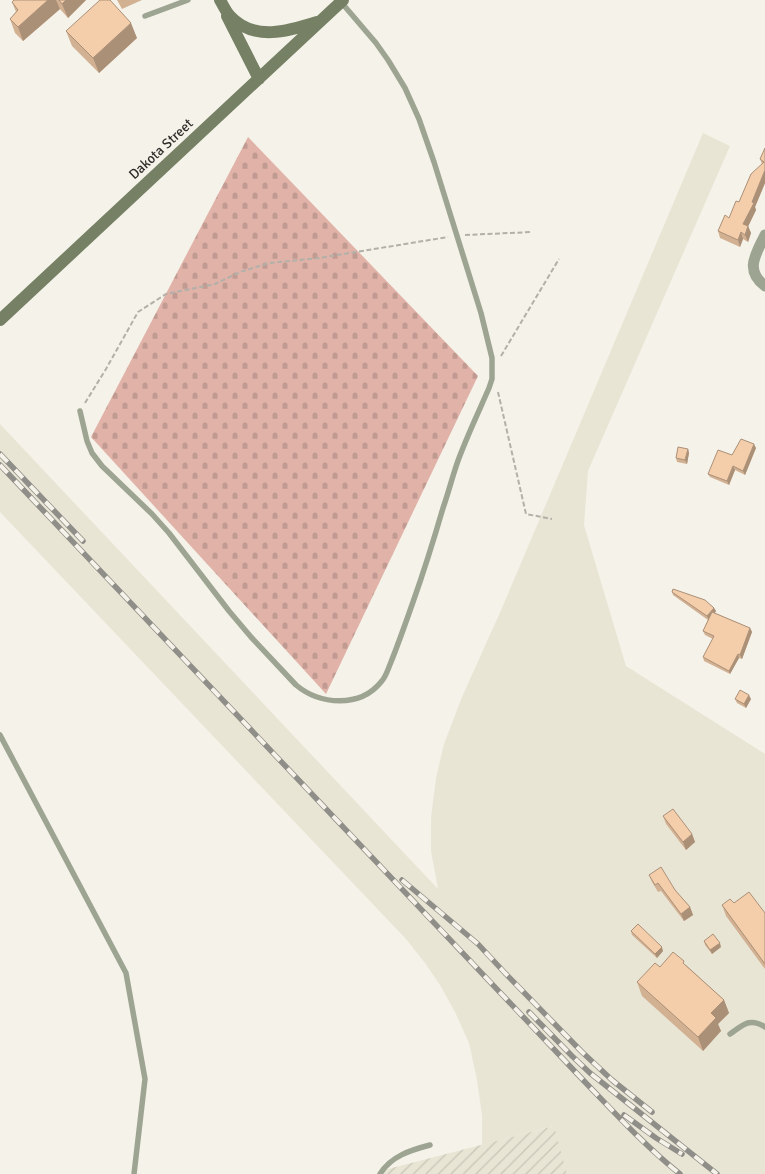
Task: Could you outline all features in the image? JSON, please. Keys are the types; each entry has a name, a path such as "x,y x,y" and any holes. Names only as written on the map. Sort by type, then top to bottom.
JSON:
{"street":[{"path":"220,0 230,16 242,26 256,31 270,33 289,31 321,21"},
{"path":"220,0 259,79"},
{"name":"Dakota Street","path":"0,320 342,1"},
{"path":"765,235 752,263 754,274 758,281 765,286"}],"lane":[{"path":"145,16 174,3 188,0"},
{"path":"80,410 87,441 92,453 102,466 169,532 228,611 296,685 303,691 321,699 354,700 371,692 381,682 395,654 459,458 489,388 492,379 492,358 481,313 434,162 406,88 376,43 342,1"},
{"path":"0,735 126,973 145,1079 134,1174"},
{"path":"730,1034 748,1022 758,1022 765,1027"},
{"path":"380,1174 384,1167 400,1155 430,1145"}],"path":[{"path":"80,410 138,312 166,294 215,284 240,272 268,263 319,258 457,235 532,232"},
{"path":"492,370 559,259"},
{"path":"497,389 526,514 552,519"}],"shaded area":[{"path":"703,133 730,146 588,471 584,525 626,666 765,754 765,1174 567,1174 553,1126 482,1145 482,1115 469,1043 455,1012 425,963 406,939 0,512 0,424 438,889 431,851 431,817 436,778 444,744 462,697 502,608"},
{"path":"554,1126 567,1174 382,1174 384,1170"}],"green space":[{"path":"248,137 478,376 326,694 91,437"}],"building":[{"path":"14,0 48,0 18,27 10,19 18,10 12,2"},
{"path":"100,0 110,0 131,23 93,58 66,31"},
{"path":"765,148 765,170 752,202 754,203 743,224 748,226 745,235 741,232 738,240 718,231 725,215 729,218 736,201 739,202 751,174 764,162 760,159"},
{"path":"741,439 754,444 743,471 733,466 727,481 708,474 718,450 732,455"},
{"path":"678,447 688,449 685,460 676,458"},
{"path":"673,589 705,600 714,608 707,616 672,592"},
{"path":"712,612 750,628 740,655 738,654 729,671 703,657 714,636 703,631"},
{"path":"740,690 749,695 744,704 735,699"},
{"path":"673,809 692,834 683,842 663,816"},
{"path":"661,867 675,890 690,907 681,914 658,883 655,885 649,875"},
{"path":"749,892 765,913 765,964 722,905 730,899 734,903"},
{"path":"638,924 662,947 655,954 631,931"},
{"path":"713,934 720,943 710,950 704,941"},
{"path":"673,952 724,1000 711,1013 716,1018 698,1037 637,982 655,963 660,967"}],"railway":[{"path":"0,454 83,541"},
{"path":"0,465 584,1081 642,1141 680,1174"},
{"path":"402,880 478,944 582,1052 612,1080 652,1112"},
{"path":"529,1012 590,1073 717,1174"},
{"path":"624,1115 682,1154"}]}
